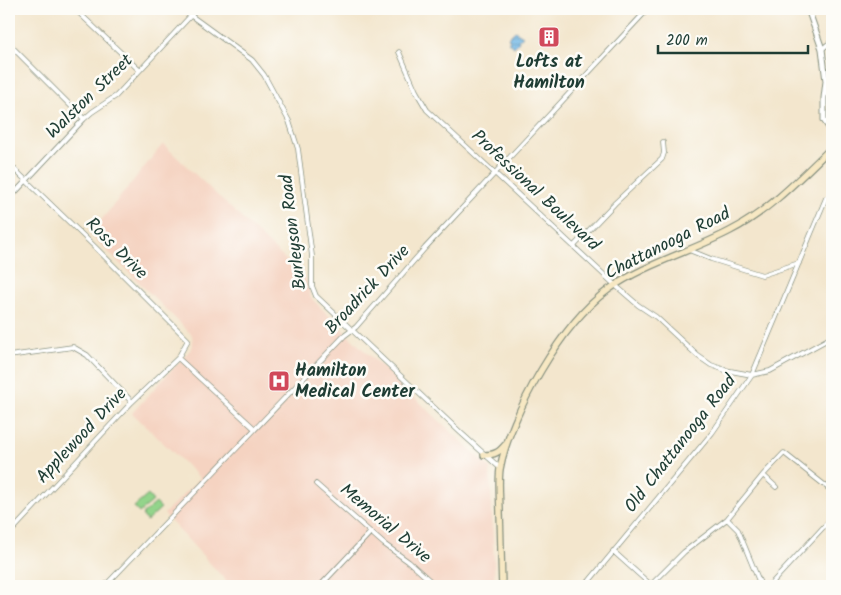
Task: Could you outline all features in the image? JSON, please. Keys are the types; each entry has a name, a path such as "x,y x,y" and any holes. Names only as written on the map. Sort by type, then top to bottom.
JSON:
{"main road":[{"name":"Chattanooga Road","path":"502,586 500,468 522,406 560,342 579,317 607,291 646,269 731,231 762,211 832,148"},
{"path":"484,455 493,455 499,452 508,441"}],"street":[{"path":"75,9 139,70"},
{"name":"Burleyson Road","path":"184,9 190,16 252,60 264,75 289,121 298,148 312,256 313,291 316,296 500,468"},
{"name":"Walston Street","path":"9,199 84,119 116,96 197,9"},
{"name":"Broadrick Drive","path":"105,586 255,428 352,330 425,248 648,9"},
{"path":"808,9 822,48 826,81 824,120 832,132"},
{"path":"822,48 832,41"},
{"path":"9,44 84,119"},
{"name":"Professional Boulevard","path":"399,52 416,91 427,110 616,285 711,365 752,375"},
{"path":"574,246 662,158 664,153 663,142"},
{"name":"Ross Drive","path":"9,164 188,340 178,358"},
{"name":"Old Chattanooga Road","path":"585,586 712,433 752,375 826,198"},
{"path":"689,250 762,275 799,263"},
{"path":"752,375 770,371 832,337"},
{"path":"9,356 73,347 87,355 132,402"},
{"path":"178,358 255,428"},
{"name":"Applewood Drive","path":"9,534 132,402 178,358"},
{"path":"613,551 652,586 684,552 727,519 763,475 784,453 832,491"},
{"path":"763,475 776,487"},
{"name":"Memorial Drive","path":"316,484 370,533 409,562 436,586"},
{"path":"727,519 738,530 761,586"},
{"path":"769,586 829,521"},
{"path":"320,586 370,533"}],"shaded area":[{"name":"Hamilton Medical Center","path":"163,144 306,279 311,298 352,339 490,468 495,586 231,586 164,514 200,478 132,413 190,350 193,345 192,335 90,234"}],"green space":[{"path":"148,495 153,501 139,513 134,507"},
{"path":"156,503 161,508 147,521 142,515"}],"water":[{"path":"515,31 523,36 514,47 508,42 510,40 508,38"}],"railway":[{"path":"827,586 832,580"}],"place":[{"name":"Lofts at Hamilton","path":"549,37"},
{"name":"Hamilton Medical Center","path":"279,381"}]}
